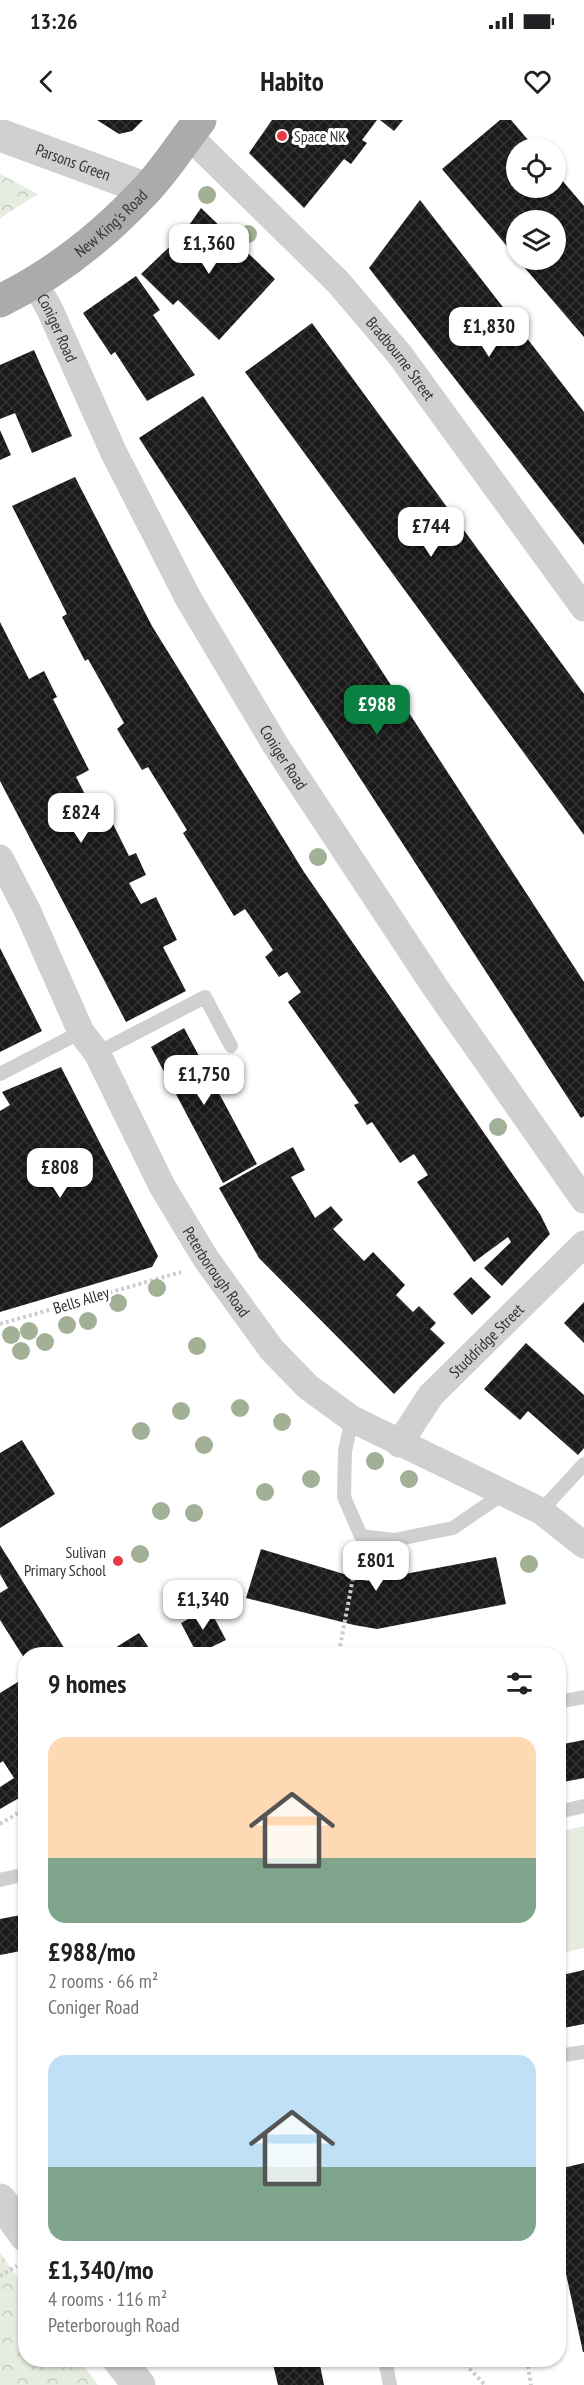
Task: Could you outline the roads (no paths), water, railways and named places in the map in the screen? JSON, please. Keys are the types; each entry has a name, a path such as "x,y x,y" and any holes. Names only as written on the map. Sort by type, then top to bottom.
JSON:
{"main road":[{"name":"New King's Road","path":"0,301 35,283 87,245 147,189 194,128"}],"street":[{"name":"Bradbourne Street","path":"194,128 331,274 400,355 584,608"},
{"name":"Parsons Green","path":"0,135 147,189"},
{"name":"Coniger Road","path":"35,283 50,310 113,452 188,598 276,746 435,987 584,1200"},
{"name":"Peterborough Road","path":"0,858 162,1186 206,1259 273,1350 308,1387 352,1419 399,1444 541,1511 584,1545"},
{"name":"Studdridge Street","path":"399,1444 431,1395 584,1244"},
{"path":"0,2200 18,2225"},
{"path":"125,2367 139,2385"}],"lane":[{"path":"0,1074 205,997 231,1046"},
{"path":"352,1419 345,1450 344,1497 361,1536 394,1540 453,1528 504,1493"},
{"path":"541,1511 584,1464"},
{"path":"566,1700 584,1697"},
{"path":"566,1810 584,1806"},
{"path":"0,1880 18,1876"},
{"path":"566,2055 584,2052"},
{"path":"386,2367 390,2385"}],"place":[{"name":"Space NK","path":"282,136"},
{"name":"Sulivan Primary School","path":"118,1561"}]}
